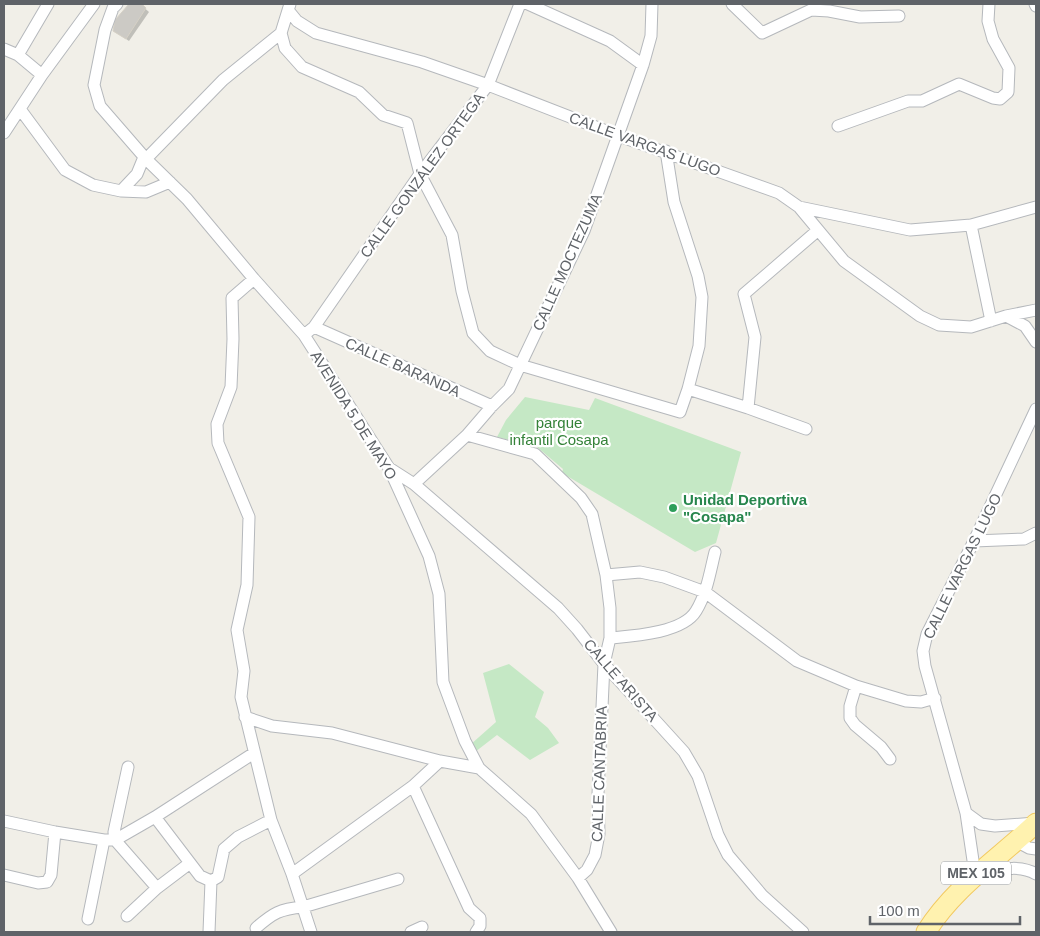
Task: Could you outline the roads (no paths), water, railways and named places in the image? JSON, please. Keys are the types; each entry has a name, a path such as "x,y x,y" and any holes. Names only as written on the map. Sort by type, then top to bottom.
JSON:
{"main road":[{"name":"MEX 105","path":"926,932 951,898 975,874 1016,842 1036,823"}],"street":[{"path":"18,55 48,4"},
{"path":"4,133 42,75 94,4"},
{"name":"CALLE GONZÁLEZ ORTEGA","path":"304,335 314,328 420,174 488,85 520,4"},
{"path":"528,4 610,41 644,65"},
{"name":"CALLE MOCTEZUMA","path":"414,484 467,436 492,406 509,390 584,231 644,65 651,36 652,4"},
{"path":"732,4 762,32 811,10 830,11 860,18 899,16"},
{"path":"838,126 908,101 922,101 959,84 993,98 1000,98 1008,92 1009,68 990,30 988,21 989,4"},
{"name":"AVENIDA 5 DE MAYO","path":"113,5 105,30 94,85 100,106 145,158 187,199 304,335 389,468 429,556 439,594 443,682 465,741 479,768 531,814 578,878 611,932"},
{"path":"289,7 281,33 285,48 302,67 359,92 383,115 407,123 420,174 452,235 462,291 473,333 490,351 520,365 680,412 699,346 702,297 698,276 674,202 666,152"},
{"name":"CALLE VARGAS LUGO","path":"289,7 298,22 316,33 422,62 779,194 799,208 844,261 920,316 939,325 971,327 992,320"},
{"path":"122,191 137,174 145,158 223,80 281,33"},
{"path":"4,49 18,55 42,75"},
{"path":"20,109 65,170 93,185 122,191 146,192 170,182"},
{"path":"799,208 910,230 971,225 1036,207"},
{"path":"971,225 992,320 1036,310"},
{"path":"748,408 755,337 744,294 817,231"},
{"path":"254,279 232,298 231,387 217,424 218,443 249,517 247,585 237,630 244,671 241,697 271,820 292,874 311,932"},
{"path":"1006,316 1024,326 1036,342"},
{"name":"CALLE BARANDA","path":"314,328 492,406"},
{"path":"688,389 806,429"},
{"name":"CALLE VARGAS LUGO","path":"975,874 966,813 923,652 927,634 974,541 1036,409"},
{"name":"CALLE CANTABRIA","path":"467,436 536,454 581,498 592,514 606,575 610,608 610,638 604,664 598,794 600,834 595,855 588,870 578,878"},
{"name":"CALLE ARISTA","path":"389,468 414,484 558,608 577,629 604,664 684,752 698,776 718,835 728,855 762,895 803,932"},
{"path":"974,541 1024,539 1036,533"},
{"path":"610,638 655,633 679,625 695,613 706,592 715,552"},
{"path":"606,575 640,572 664,577 706,592 797,661 856,686 906,701 920,702 934,698"},
{"path":"856,686 850,706 850,718 855,725 881,747 890,759"},
{"path":"245,717 272,726 332,733 440,761 479,768"},
{"path":"4,821 55,832 110,840 155,817 254,753"},
{"path":"292,874 413,786 440,761"},
{"path":"88,919 110,840 114,832 128,767"},
{"path":"413,786 469,908 480,918 480,926 476,932"},
{"path":"966,813 981,824 995,826 1036,823"},
{"path":"155,817 200,876 211,881"},
{"path":"211,881 218,877 224,849 238,837 271,820"},
{"path":"4,875 38,884 47,882 51,875 55,832"},
{"path":"110,840 157,888"},
{"path":"1016,842 1036,849"},
{"path":"127,916 157,888 190,862"},
{"path":"975,874 1016,868 1030,870 1036,874"},
{"path":"256,928 271,915 288,908 303,907 398,879"},
{"path":"209,932 211,881"}],"place":[{"name":"Unidad Deportiva \"Cosapa\"","path":"673,508"}],"park label":[{"name":"parque infantil Cosapa","path":"559,430"}]}
